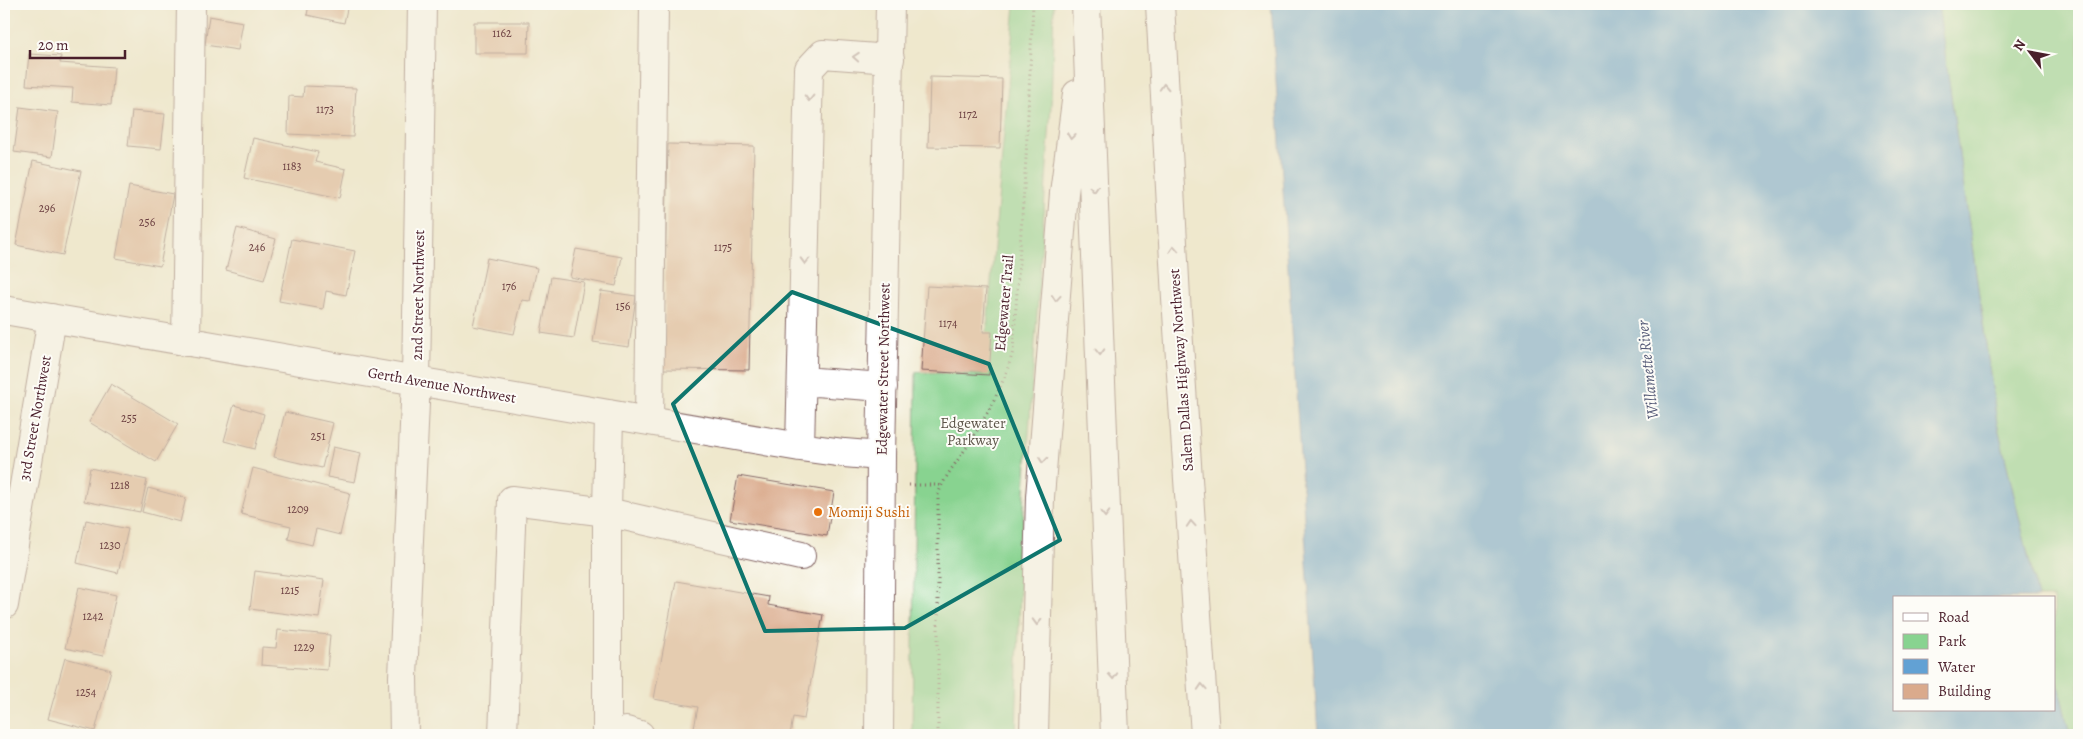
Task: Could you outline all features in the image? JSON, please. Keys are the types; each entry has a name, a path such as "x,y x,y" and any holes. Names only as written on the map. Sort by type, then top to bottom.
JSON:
{"main road":[{"path":"186,342 191,4"},
{"name":"2nd Street Northwest","path":"404,735 403,677 416,380 422,4"},
{"path":"649,421 654,4"},
{"name":"Edgewater Street Northwest","path":"879,735 881,456 890,4"},
{"name":"Salem Dallas Highway Northwest","path":"1160,4 1176,298 1206,735"},
{"path":"1034,735 1040,497 1064,193 1086,11"},
{"path":"1086,11 1116,735"},
{"path":"800,447 810,69 823,54 890,59"},
{"name":"Gerth Avenue Northwest","path":"4,310 800,447 844,454 881,456"},
{"name":"3rd Street Northwest","path":"4,605 52,318"},
{"path":"802,381 883,387"},
{"path":"609,414 607,512 609,735 626,731 640,735"},
{"path":"503,735 512,500 607,512 801,556"}],"path":[{"name":"Edgewater Trail","path":"938,735 938,495 941,485 997,396 1007,373 1013,351 1026,158 1033,4"}],"highlighted area":[{"path":"792,292 989,364 1060,540 905,628 765,631 673,404"}],"green space":[{"name":"Edgewater Parkway","path":"1015,4 1054,4 1051,106 1021,551 1016,735 912,735 916,372 983,375"},
{"path":"1938,4 2079,4 2079,735 2070,735 2056,676 2056,596 2038,596 1997,423"}],"water":[{"name":"Willamette River","path":"1271,4 1938,4 1997,423 2038,596 1893,596 1893,712 2056,712 2056,676 2070,735 1318,735"}],"building":[{"path":"309,4 348,4 344,23 307,15"},
{"path":"209,16 243,22 238,50 205,45"},
{"path":"474,22 529,22 528,53 474,53"},
{"path":"29,54 61,56 60,63 114,67 111,105 72,102 73,88 26,85"},
{"path":"930,77 1002,79 1000,148 928,147"},
{"path":"304,86 356,88 353,137 288,134 289,96 303,97"},
{"path":"20,107 58,112 52,157 14,152"},
{"path":"132,111 165,114 161,149 128,146"},
{"path":"253,138 318,152 315,162 346,169 340,198 244,178"},
{"path":"668,144 754,146 749,370 663,369"},
{"path":"33,161 81,171 63,255 16,245"},
{"path":"129,186 173,194 160,266 116,258"},
{"path":"237,228 276,239 264,280 226,270"},
{"path":"292,239 355,251 346,295 326,291 323,309 279,301"},
{"path":"576,249 622,257 616,286 570,277"},
{"path":"487,258 537,268 530,301 522,300 514,334 473,326"},
{"path":"551,277 584,282 574,338 541,333"},
{"path":"927,286 986,289 983,332 992,332 989,375 921,371"},
{"path":"601,291 636,296 629,347 593,342"},
{"path":"111,384 178,424 156,462 89,422"},
{"path":"234,405 264,414 255,449 224,441"},
{"path":"285,412 333,423 322,468 274,457"},
{"path":"333,447 361,453 355,482 327,477"},
{"path":"90,468 147,480 140,512 84,501"},
{"path":"253,468 350,493 340,535 316,529 312,545 288,539 291,526 241,514"},
{"path":"738,476 834,492 827,536 730,520"},
{"path":"148,488 186,498 180,522 142,512"},
{"path":"86,520 128,529 118,573 77,563"},
{"path":"255,571 324,580 319,618 250,609"},
{"path":"676,581 769,597 768,605 823,615 804,719 793,717 790,735 693,734 698,707 654,699"},
{"path":"79,587 116,595 103,656 65,648"},
{"path":"278,630 330,635 327,670 261,665 262,647 276,648"},
{"path":"65,658 111,670 95,731 48,719"}],"place":[{"name":"Momiji Sushi","path":"818,512"}]}
